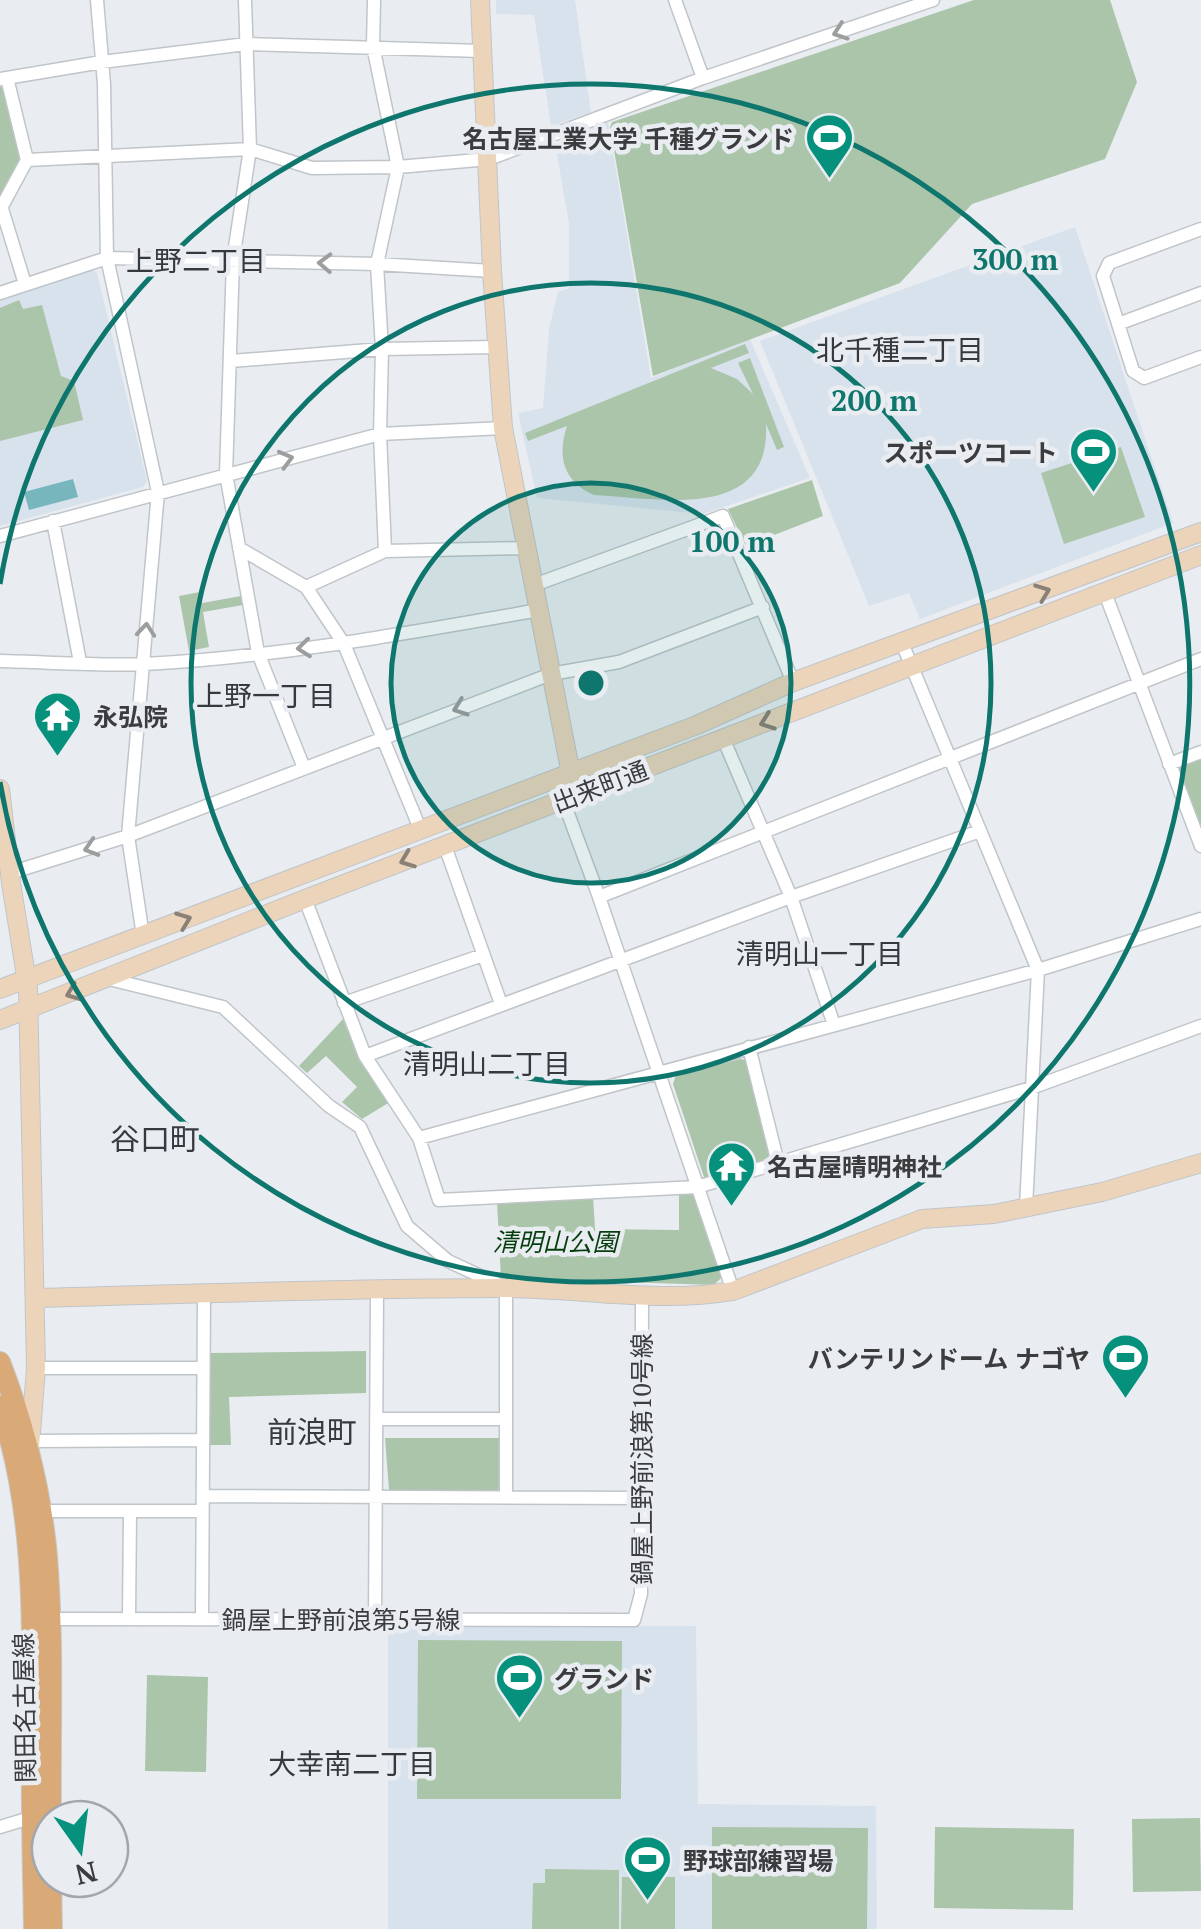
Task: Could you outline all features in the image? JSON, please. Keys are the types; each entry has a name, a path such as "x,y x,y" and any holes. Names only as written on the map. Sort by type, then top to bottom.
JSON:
{"main road":[{"name":"関田名古屋線","path":"0,1362 18,1409 24,1452 24,1513 41,1619"},
{"name":"関田名古屋線","path":"0,1406 24,1452 41,1511 47,1558 41,1619 42,1799"},
{"name":"関田名古屋線","path":"34,1929 36,1899"},
{"path":"52,1899 52,1929"}],"street":[{"path":"97,0 106,258 158,492 128,836 142,936"},
{"path":"245,0 250,149 233,260 226,474 258,653 304,768"},
{"path":"374,0 373,46 398,167 377,264 385,551"},
{"path":"480,0 503,428 571,774 563,800 600,897 732,1291"},
{"path":"675,0 703,78"},
{"path":"26,160 250,149 312,168 398,167 489,159 703,78 930,0"},
{"path":"26,284 1,210 26,160 4,78 246,44 482,51"},
{"path":"1201,230 1109,264 1103,276 1132,371 1144,378 1201,356"},
{"path":"0,293 106,258 377,264 492,271"},
{"path":"1118,324 1201,294"},
{"path":"230,361 382,349 496,347"},
{"path":"0,536 380,434 503,428"},
{"path":"534,586 723,516 794,682"},
{"path":"53,522 80,662"},
{"name":"出来町通","path":"0,990 571,774 794,682 1201,532"},
{"path":"240,548 306,587 344,644 421,831"},
{"path":"306,587 385,551 526,548"},
{"name":"出来町通","path":"0,1020 1201,555"},
{"path":"1105,593 1200,838"},
{"path":"7,880 551,674 619,662 763,607"},
{"path":"0,662 142,664 258,653 344,644 538,610"},
{"path":"902,642 1038,970 1026,1207"},
{"path":"600,897 1201,659"},
{"path":"724,738 791,897 834,1025"},
{"path":"1169,764 1201,752"},
{"path":"0,788 7,880 27,980 36,1368 24,1452 203,1440"},
{"path":"365,1056 980,831"},
{"path":"445,846 502,1004"},
{"path":"305,899 365,1056 419,1138 439,1200 698,1187 1031,1088 1201,1026"},
{"path":"419,1138 658,1070 1038,970 1201,919"},
{"path":"344,1002 484,956"},
{"path":"109,979 223,1006 330,1106 360,1127 407,1226 448,1261 506,1288"},
{"path":"748,1047 778,1164"},
{"path":"36,1298 506,1288 642,1296 732,1291 922,1219 994,1214 1102,1192 1201,1162"},
{"path":"506,1288 506,1497"},
{"path":"375,1620 376,1292"},
{"path":"202,1619 204,1294"},
{"name":"鍋屋上野前浪第10号線","path":"634,1620 641,1594 642,1296"},
{"path":"36,1368 202,1368"},
{"path":"376,1419 505,1419"},
{"path":"203,1496 641,1498"},
{"path":"41,1511 202,1511"},
{"path":"129,1618 130,1511"},
{"name":"鍋屋上野前浪第5号線","path":"41,1619 634,1620"},
{"path":"0,1826 30,1820"}],"shaded area":[{"path":"496,0 575,0 591,112 551,126 534,15 496,14"},
{"path":"608,122 651,378 749,337 810,478 703,514 537,498 518,413 543,408 549,329 558,292 569,288 569,224 555,143"},
{"path":"1075,227 1173,523 920,619 909,593 869,606 760,341"},
{"path":"89,268 97,273 147,481 143,487 0,526 0,300"},
{"path":"388,1625 696,1626 698,1804 876,1806 877,1929 388,1929"}],"green space":[{"name":"名古屋工業大学 千種グランド","path":"974,0 1110,0 1137,82 1105,159 972,204 900,283 653,376 612,122"},
{"path":"3,86 23,157 0,205 0,87"},
{"path":"19,300 23,309 42,305 61,376 74,381 83,420 0,441 0,308"},
{"path":"745,344 749,353 711,368 737,379 753,394 738,363 750,358 784,447 777,450 766,424 763,456 750,477 731,491 678,500 594,495 575,483 565,467 567,426 528,441 525,433"},
{"name":"スポーツコート","path":"1121,447 1145,517 1064,544 1041,473"},
{"path":"812,480 823,516 746,546 728,509"},
{"path":"200,592 202,603 241,596 243,605 203,612 209,647 189,651 179,596"},
{"path":"1201,759 1201,825 1178,771 1179,767"},
{"path":"344,1018 359,1060 390,1102 362,1119 342,1102 357,1087 326,1056 307,1073 299,1066"},
{"path":"747,1060 770,1157 766,1163 712,1180 704,1177 673,1084 676,1075"},
{"name":"清明山公園","path":"679,1193 695,1195 722,1277 714,1285 501,1278 497,1202 593,1197 595,1229 679,1230"},
{"path":"366,1351 366,1393 229,1397 231,1445 208,1445 209,1353"},
{"path":"385,1438 499,1438 501,1485 498,1490 389,1490"},
{"name":"グランド","path":"418,1640 622,1641 621,1799 417,1799"},
{"path":"147,1675 208,1677 206,1772 145,1771"},
{"path":"1200,1818 1201,1891 1133,1892 1132,1819"},
{"path":"712,1827 868,1828 867,1929 712,1929"},
{"path":"935,1827 1074,1829 1073,1910 934,1908"},
{"path":"545,1869 619,1870 619,1929 532,1929 533,1883 545,1883"},
{"name":"野球部練習場","path":"622,1877 675,1877 675,1929 621,1929"}],"water":[{"path":"73,479 78,497 29,510 24,492"}],"place":[{"name":"名古屋工業大学 千種グランド","path":"829,180"},
{"name":"スポーツコート","path":"1093,494"},
{"name":"永弘院","path":"58,758"},
{"name":"名古屋晴明神社","path":"732,1208"},
{"name":"バンテリンドーム ナゴヤ","path":"1125,1400"},
{"name":"グランド","path":"519,1720"},
{"name":"野球部練習場","path":"648,1902"}],"district":[{"name":"上野二丁目","path":"196,260"},
{"name":"北千種二丁目","path":"900,349"},
{"name":"上野一丁目","path":"266,695"},
{"name":"清明山一丁目","path":"820,953"},
{"name":"清明山二丁目","path":"487,1063"},
{"name":"谷口町","path":"155,1139"},
{"name":"前浪町","path":"312,1432"},
{"name":"大幸南二丁目","path":"352,1763"}]}
